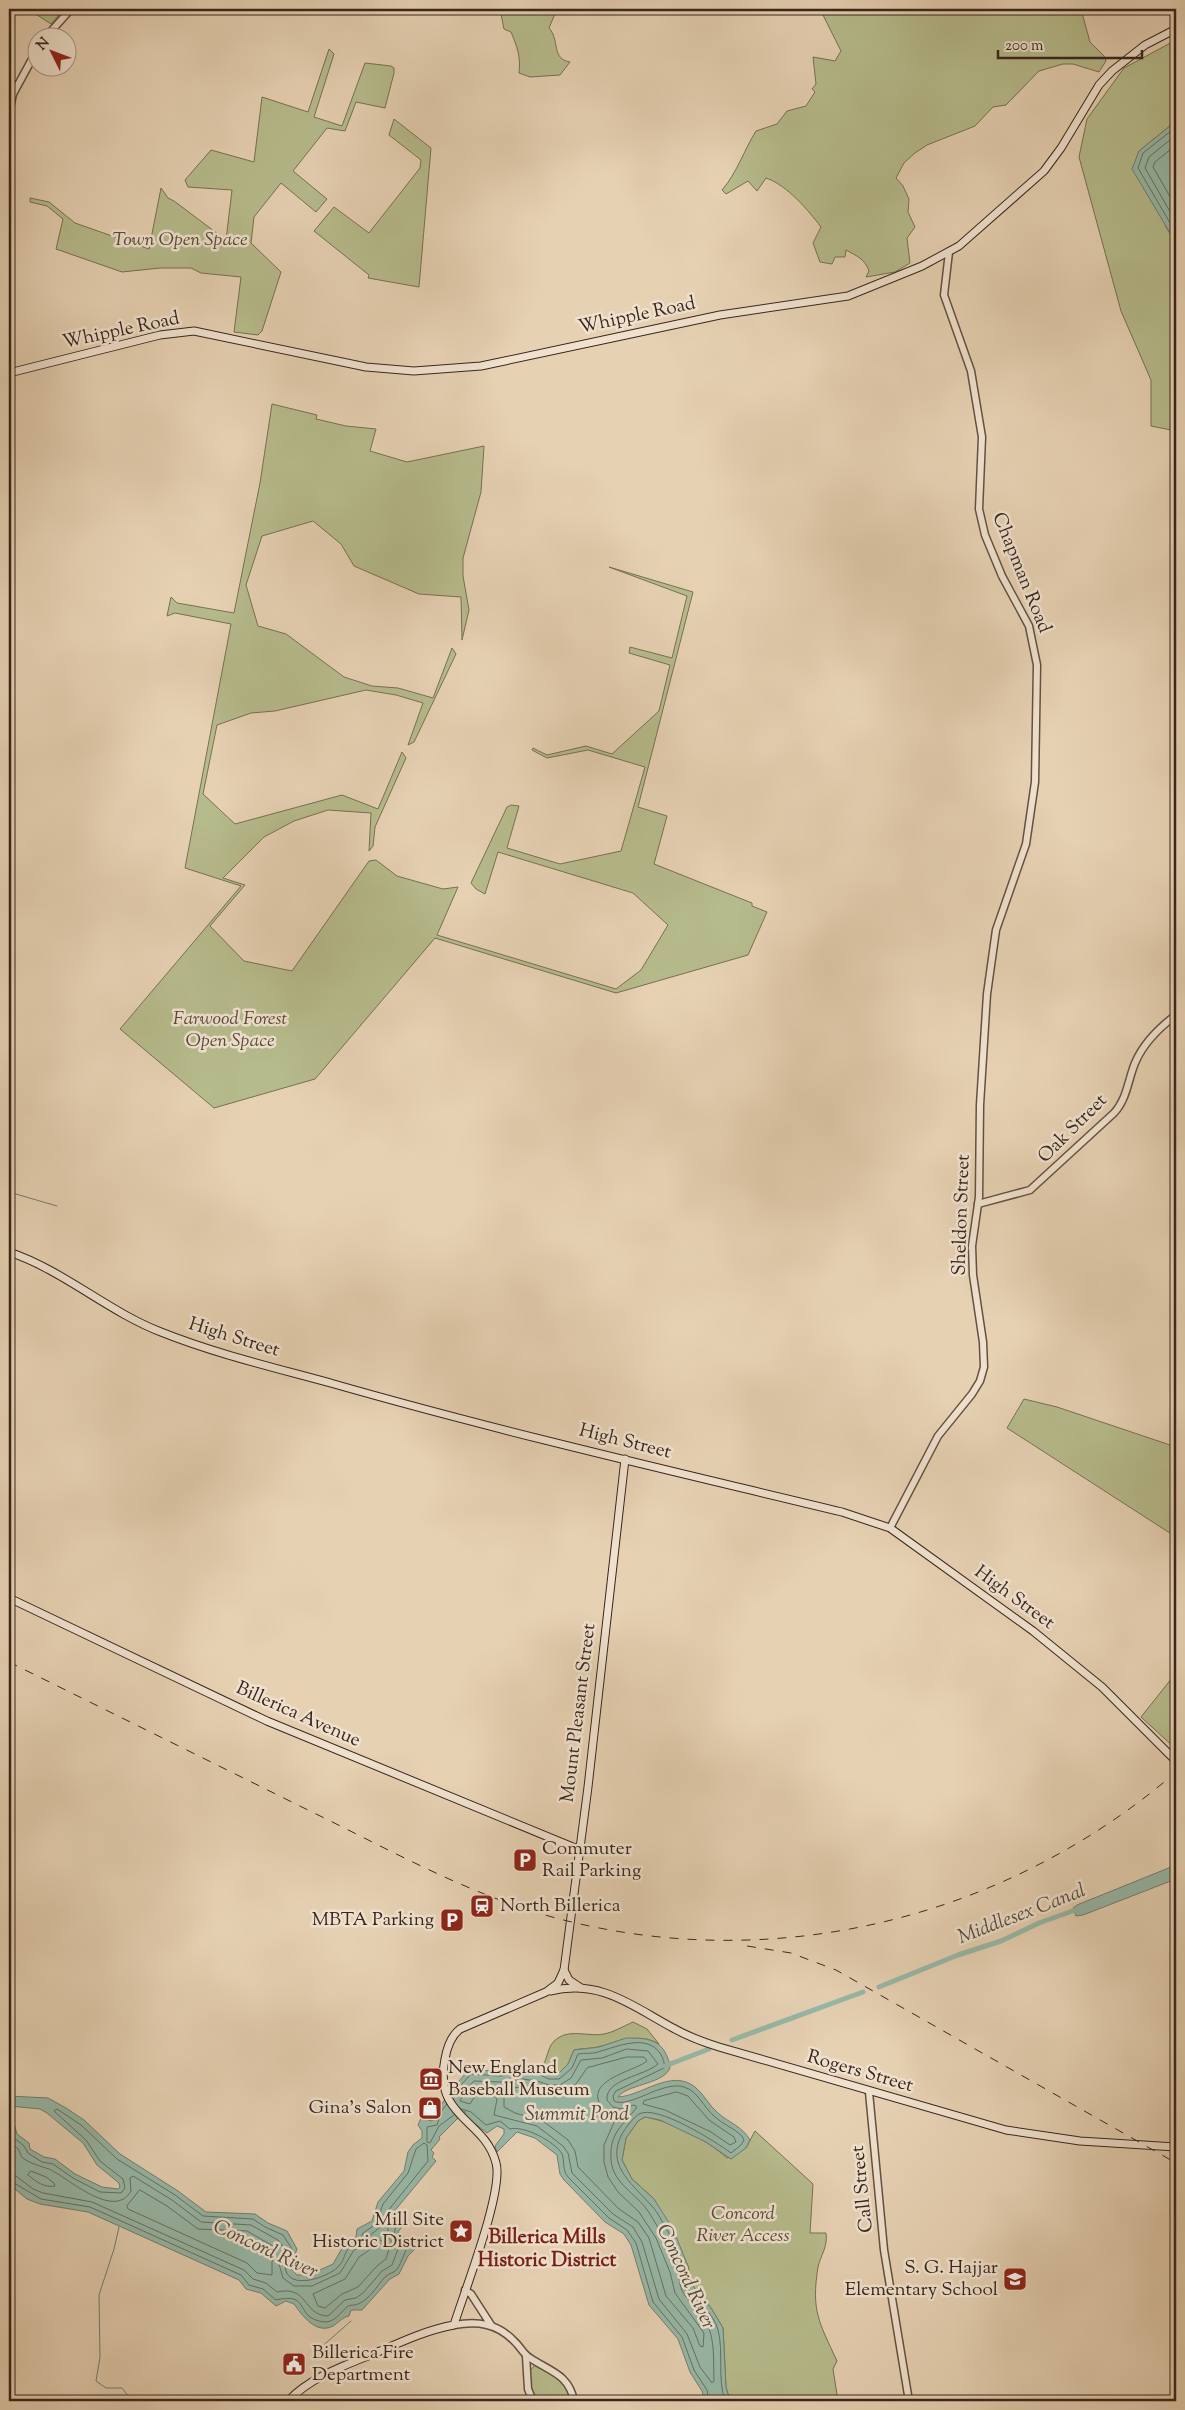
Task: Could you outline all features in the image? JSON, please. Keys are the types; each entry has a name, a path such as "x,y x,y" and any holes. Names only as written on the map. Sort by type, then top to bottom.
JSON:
{"main road":[{"name":"Whipple Road","path":"9,373 160,335 194,332 366,367 414,371 481,366 720,315 848,296 922,266 949,252 972,235 1044,171 1061,148 1099,85 1112,71 1145,45 1176,29"},
{"name":"High Street","path":"9,1252 46,1269 137,1322 161,1332 388,1400 842,1512 890,1528 1079,1667 1118,1702 1175,1760"},
{"name":"Mount Pleasant Street","path":"546,1992 558,1983 564,1970 580,1850 625,1459"},
{"name":"Billerica Avenue","path":"9,1598 267,1720 580,1850"},
{"path":"564,1970 573,1983 583,1990"},
{"name":"Rogers Street","path":"546,1992 564,1989 583,1990 629,2002 678,2031 707,2043 959,2118 1022,2133 1080,2141 1176,2147"},
{"path":"288,2401 303,2387 333,2370 419,2334 454,2325 492,2203 498,2174 496,2161 487,2143 460,2116 447,2097 444,2070 449,2045 459,2030 546,1992"}],"street":[{"path":"54,28 71,9"},
{"path":"9,113 13,94 28,66"},
{"name":"Chapman Road","path":"949,252 944,295 972,371 982,437 978,483 979,509 985,535 1002,576 1028,626 1037,665 1035,782 1026,844 1014,879"},
{"name":"Sheldon Street","path":"890,1528 938,1436 972,1394 982,1374 984,1342 972,1266 974,1228 978,1204 987,994 996,930 1014,879"},
{"name":"Oak Street","path":"978,1204 1030,1190 1114,1113 1123,1100 1135,1063 1143,1048 1176,1015"},
{"name":"Call Street","path":"869,2092 885,2256 909,2401"},
{"path":"465,2290 471,2294 491,2325 511,2338 526,2356 560,2374 569,2386 574,2401"},
{"path":"454,2325 473,2323 491,2325"},
{"path":"526,2356 528,2389 532,2401"}],"green space":[{"path":"28,9 51,9 59,15 51,24"},
{"path":"500,9 557,9 549,28 560,57 570,62 560,75 530,77 519,73 517,47 511,32 504,29"},
{"path":"820,9 1081,9 1090,42 1104,56 1106,61 1099,72 1073,64 1063,64 1039,71 1006,105 993,107 975,126 927,145 915,153 904,163 896,178 903,186 909,199 908,212 915,227 907,238 910,263 895,272 866,277 869,271 865,264 860,258 846,250 845,257 835,257 832,264 820,262 813,243 821,227 789,192 774,181 766,178 757,191 748,181 726,194 722,190 732,176 756,131 777,124 787,111 806,106 815,92 812,89 816,84 813,57 835,61 841,51"},
{"path":"1176,40 1176,121 1139,151 1166,227 1176,243 1176,431 1151,426 1151,380 1121,311 1079,157 1087,119 1124,68"},
{"name":"Town Open Space","path":"329,49 334,54 314,117 342,126 365,63 391,66 394,68 394,73 385,108 356,102 345,131 327,128 293,171 327,199 316,212 281,183 254,217 251,243 281,272 262,331 258,335 234,332 241,277 201,273 191,268 160,268 122,272 56,249 63,219 47,206 30,202 30,198 49,202 75,223 149,249 161,188 168,198 226,240 232,190 188,187 185,180 211,150 254,162 262,97 308,112"},
{"path":"394,119 431,148 419,287 368,278 369,275 314,231 334,207 369,233 420,168 421,160 389,135"},
{"name":"Farwood Forest Open Space","path":"272,404 317,415 316,419 346,426 376,429 370,451 407,462 484,446 481,492 463,558 463,576 469,610 462,640 461,597 419,594 354,566 341,544 313,521 262,536 246,585 258,626 286,634 344,677 372,686 398,688 433,698 452,648 456,654 414,742 408,745 423,703 396,695 366,690 275,711 251,713 217,725 203,794 235,824 342,795 378,809 402,752 406,758 375,827 373,846 369,851 371,813 328,810 294,821 264,837 223,878 245,885 210,926 244,961 292,971 369,861 376,860 397,876 443,889 458,887 437,935 616,989 641,970 668,925 633,893 498,852 485,894 476,889 471,883 507,807 511,805 519,806 507,848 560,864 621,851 645,767 588,750 547,758 532,750 533,748 547,755 586,746 612,754 659,711 670,665 629,653 630,647 672,658 687,596 609,567 693,592 638,807 667,816 654,864 752,903 752,906 767,912 748,955 616,993 435,938 315,1079 214,1108 120,1029 241,886 185,868 231,624 175,613 167,616 171,597 177,603 234,613 260,483"},
{"path":"1024,1399 1057,1407 1176,1447 1176,1537 1007,1428"},
{"path":"1176,1673 1176,1749 1141,1717"},
{"path":"633,2022 647,2029 659,2044 651,2040 636,2038 595,2048 574,2050 568,2064 558,2074 550,2074 539,2069 545,2061 551,2045 563,2035 604,2034"},
{"name":"Concord River Access","path":"645,2117 656,2119 689,2132 727,2158 746,2148 755,2131 813,2184 810,2233 826,2233 825,2246 818,2267 815,2295 816,2306 821,2326 837,2361 833,2369 838,2401 730,2401 726,2387 723,2328 711,2308 692,2285 688,2266 654,2199 632,2179 622,2160 626,2138 638,2121"},
{"path":"535,2365 560,2374 574,2401 533,2401 528,2373"}],"water":[{"path":"1176,121 1176,243 1132,169 1139,151"},
{"name":"Middlesex Canal","path":"1176,1865 1176,1879 1076,1916 1073,1908 1077,1905"},
{"path":"626,2038 640,2038 657,2043 665,2052 670,2067 665,2075 628,2090 618,2097 627,2096 656,2084 676,2080 686,2082 695,2087 715,2110 739,2128 750,2140 746,2148 731,2159 706,2142 660,2120 645,2117 638,2121 626,2138 622,2160 632,2179 654,2199 673,2229 688,2266 692,2285 711,2308 723,2328 726,2387 730,2401 705,2401 702,2391 690,2372 678,2339 649,2305 631,2245 624,2234 605,2222 564,2180 560,2174 557,2155 535,2138 517,2132 497,2152 495,2146 504,2134 504,2129 497,2126 487,2133 465,2116 465,2111 439,2137 440,2139 431,2150 434,2153 432,2157 436,2161 392,2214 404,2224 398,2232 416,2248 408,2256 399,2274 390,2279 362,2310 351,2310 349,2316 327,2328 315,2326 294,2304 286,2301 276,2306 261,2293 246,2289 239,2280 88,2212 40,2204 27,2199 9,2184 9,2117 13,2120 17,2134 29,2143 30,2149 44,2157 55,2159 75,2174 102,2187 118,2189 120,2187 119,2183 97,2165 83,2143 47,2113 40,2109 9,2106 9,2096 48,2098 84,2120 120,2154 178,2191 206,2212 255,2214 268,2223 287,2231 297,2249 290,2268 297,2275 309,2275 333,2264 349,2239 356,2237 357,2229 372,2221 378,2202 404,2171 408,2152 422,2138 422,2131 418,2125 421,2118 432,2121 447,2096 465,2074 451,2068 436,2079 434,2073 447,2065 454,2065 489,2071 539,2069 550,2074 558,2074 568,2064 574,2050 599,2047"}],"waterway":[{"path":"9,1192 57,1206"},
{"name":"Middlesex Canal","path":"879,1987 958,1955 1001,1941 1039,1923 1078,1909"},
{"name":"Middlesex Canal","path":"732,2040 863,1992"},
{"name":"Middlesex Canal","path":"665,2066 709,2049"},
{"path":"119,2227 99,2295 100,2357 96,2381 106,2388 122,2388 129,2397 129,2401"},
{"path":"318,2350 351,2321"}],"railway":[{"path":"9,1662 451,1880 538,1913 622,1932 707,1940 792,1937 875,1924 956,1900 1034,1867 1107,1824 1176,1772"},
{"path":"747,1946 791,1953 836,1970 1176,2163"}],"place":[{"name":"Commuter Rail Parking","path":"525,1860"},
{"name":"North Billerica","path":"482,1906"},
{"name":"MBTA Parking","path":"452,1920"},
{"name":"New England Baseball Museum","path":"431,2079"},
{"name":"Gina's Salon","path":"430,2108"},
{"name":"Mill Site Historic District","path":"461,2231"},
{"name":"S. G. Hajjar Elementary School","path":"1015,2279"},
{"name":"Billerica Fire Department","path":"294,2364"}],"district":[{"name":"Billerica Mills Historic District","path":"547,2250"}],"water label":[{"name":"Summit Pond","path":"577,2115"},
{"name":"Concord River","path":"265,2250"},
{"name":"Concord River","path":"685,2277"}]}
